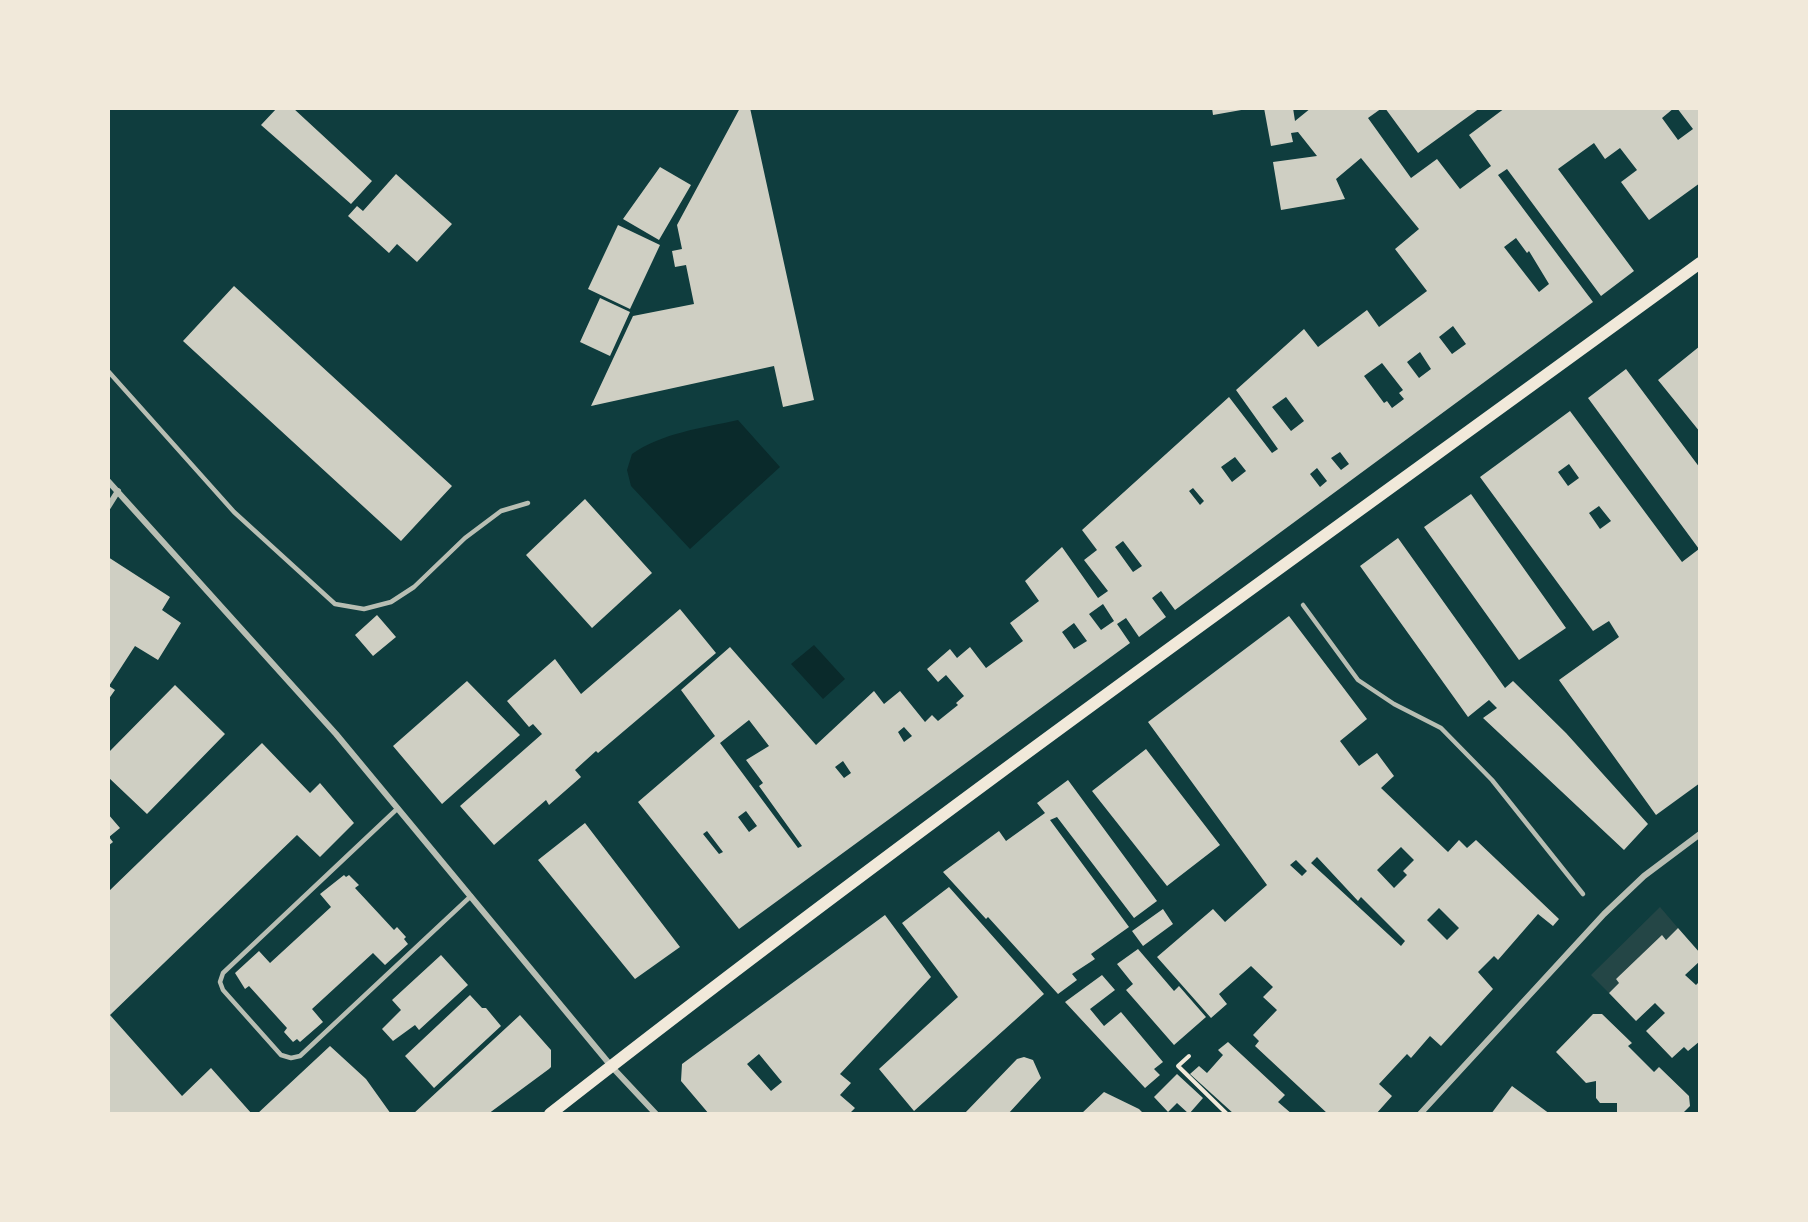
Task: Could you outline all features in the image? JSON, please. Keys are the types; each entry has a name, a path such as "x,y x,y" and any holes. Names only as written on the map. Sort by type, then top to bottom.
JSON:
{"main road":[{"path":"550,1114 724,978 1112,690 1700,263"}],"street":[{"path":"108,481 336,734 612,1067 656,1114"},
{"path":"108,507 118,491"},
{"path":"1420,1114 1604,914 1644,876 1700,834"}],"lane":[{"path":"108,371 234,512 335,604 364,609 391,602 414,587 465,538 501,511 528,503"},
{"path":"1303,605 1358,680 1394,704 1441,728 1492,780 1583,894"},
{"path":"398,808 223,973 220,982 224,990 281,1054 291,1058 300,1056 471,896"}],"path":[{"path":"1189,1056 1178,1066 1227,1114"}],"shaded area":[{"path":"738,420 780,467 690,549 631,486 627,470 632,454 669,436"},
{"path":"814,645 845,679 823,699 791,664"},
{"path":"1660,907 1678,928 1666,940 1662,936 1616,979 1619,983 1609,993 1591,975"}],"building":[{"path":"277,108 293,108 372,181 351,204 261,125"},
{"path":"740,108 750,108 814,400 783,407 774,366 591,406 633,316 694,304 686,265 675,267 672,251 682,249 677,225"},
{"path":"1212,108 1247,108 1247,109 1213,115"},
{"path":"1264,108 1293,108 1295,121 1311,108 1382,108 1368,118 1411,178 1437,159 1460,189 1491,166 1469,135 1505,108 1674,108 1662,118 1678,140 1693,129 1677,108 1700,108 1700,183 1649,220 1621,182 1637,170 1620,148 1605,159 1594,143 1558,169 1634,271 1601,296 1507,169 1498,175 1593,302 1175,610 1161,591 1152,598 1166,617 1139,637 1126,618 1117,624 1130,643 739,929 638,802 715,736 681,690 730,647 816,745 874,691 884,704 900,691 925,722 932,715 938,721 958,705 956,703 964,696 946,675 938,682 927,669 950,649 957,658 970,647 986,668 1023,641 1010,623 1039,601 1025,581 1062,547 1098,598 1108,591 1084,560 1097,550 1082,530 1229,397 1272,453 1278,449 1236,390 1304,329 1318,347 1367,310 1379,327 1427,291 1395,249 1419,229 1361,158 1336,179 1345,199 1281,210 1273,162 1317,156 1298,132 1291,133 1293,142 1271,146","holes":["1516,238 1527,253 1529,251 1549,284 1539,292 1504,247","1453,326 1466,344 1452,354 1439,337","1420,352 1431,369 1419,378 1407,362","1382,363 1403,390 1399,393 1404,399 1392,408 1387,401 1384,403 1364,376","1286,397 1304,421 1291,431 1272,407","1340,452 1349,464 1341,470 1331,458","1235,457 1246,471 1232,482 1221,467","1317,468 1327,481 1320,487 1310,474","1193,488 1204,501 1200,505 1189,491","1123,541 1142,566 1133,572 1115,547","1103,604 1114,621 1101,630 1089,614","1074,623 1087,641 1074,649 1062,632","749,720 769,746 746,760 763,783 759,786 802,846 798,848 720,743","904,727 912,736 904,742 898,732","843,761 851,773 844,778 835,767","746,811 757,826 749,832 738,817","707,831 723,852 719,854 703,834"]},
{"path":"1385,108 1480,108 1418,153"},
{"path":"660,167 691,185 659,240 623,219"},
{"path":"396,174 452,224 417,262 397,244 389,253 348,216 357,206 363,211"},
{"path":"618,225 660,245 630,309 588,289"},
{"path":"234,286 452,486 401,541 183,341"},
{"path":"600,298 630,312 610,356 580,342"},
{"path":"1700,346 1700,432 1658,380"},
{"path":"1626,369 1700,468 1700,783 1656,815 1559,680 1619,637 1609,621 1593,631 1480,477 1570,411 1682,562 1699,549 1588,398","holes":["1569,464 1579,478 1568,486 1558,472","1599,506 1611,521 1600,529 1589,513"]},
{"path":"1471,494 1566,628 1519,660 1424,527"},
{"path":"585,499 652,573 592,628 526,555"},
{"path":"1398,538 1505,688 1513,681 1566,733 1648,824 1624,850 1483,718 1497,708 1489,700 1468,717 1360,566"},
{"path":"108,557 170,597 162,610 181,623 158,660 135,646 109,686 115,690 108,700"},
{"path":"680,609 716,653 575,770 581,777 549,805 546,800 494,845 460,806 542,734 533,724 529,727 507,701 555,659 581,694"},
{"path":"377,615 396,637 373,656 355,635"},
{"path":"1289,616 1367,719 1340,741 1359,766 1377,753 1394,776 1381,788 1448,852 1459,840 1467,848 1476,840 1559,919 1553,926 1538,914 1498,960 1494,956 1478,972 1493,989 1441,1046 1430,1036 1411,1058 1407,1054 1379,1084 1392,1096 1376,1114 1328,1114 1255,1046 1259,1041 1253,1035 1277,1010 1263,997 1273,987 1251,966 1219,994 1227,1004 1211,1018 1157,957 1213,909 1225,922 1267,885 1148,722","holes":["1401,847 1414,860 1403,871 1407,875 1394,888 1377,870","1317,857 1358,901 1361,897 1405,941 1401,946 1311,863","1296,860 1307,871 1302,876 1290,865","1439,908 1459,928 1447,940 1427,920"]},
{"path":"467,681 520,735 442,804 393,746"},
{"path":"175,685 225,734 147,814 108,777 108,753"},
{"path":"262,743 310,793 320,783 354,823 320,857 297,835 110,1015 182,1096 211,1068 252,1114 108,1114 108,892"},
{"path":"1146,749 1220,845 1167,886 1092,791"},
{"path":"1068,780 1157,901 1134,918 1057,817 1050,820 1129,927 1091,954 1095,959 1072,974 1077,980 1058,994 988,917 986,919 943,872 999,831 1006,841 1045,813 1037,803"},
{"path":"108,814 120,828 109,837 113,842 108,846"},
{"path":"585,823 680,947 635,979 538,860"},
{"path":"344,875 346,877 349,875 359,885 355,888 394,930 397,927 406,937 404,939 408,944 385,965 373,953 312,1009 323,1022 300,1042 297,1039 293,1042 284,1032 287,1028 249,986 245,989 235,973 259,951 270,963 331,907 320,894"},
{"path":"949,887 1044,994 914,1111 879,1069 958,997 902,923"},
{"path":"1163,909 1173,924 1143,946 1132,931"},
{"path":"885,915 931,977 840,1074 851,1083 840,1095 855,1108 849,1114 709,1114 681,1081 682,1064","holes":["759,1054 782,1082 771,1091 747,1064"]},
{"path":"1678,928 1700,953 1700,961 1685,975 1696,985 1700,981 1700,1041 1688,1051 1684,1047 1672,1058 1646,1031 1665,1013 1655,1003 1636,1021 1609,993 1619,983 1616,979 1662,935 1666,940"},
{"path":"1138,949 1174,991 1179,986 1206,1017 1174,1045 1126,990 1133,984 1117,964"},
{"path":"441,955 468,985 419,1030 415,1025 393,1041 382,1029 401,1010 392,1000"},
{"path":"1102,975 1115,990 1090,1009 1104,1026 1121,1012 1163,1062 1154,1069 1160,1075 1145,1088 1065,1002"},
{"path":"470,995 482,1008 486,1008 501,1026 434,1088 405,1056"},
{"path":"1593,1014 1602,1014 1632,1043 1628,1046 1654,1072 1659,1067 1689,1096 1690,1106 1682,1114 1617,1114 1617,1103 1600,1103 1596,1098 1596,1081 1586,1083 1556,1052"},
{"path":"520,1015 551,1050 549,1069 488,1114 413,1114"},
{"path":"1228,1042 1285,1095 1278,1102 1292,1114 1234,1114 1190,1074 1199,1066 1207,1073 1223,1055 1218,1050"},
{"path":"330,1046 366,1079 391,1114 257,1114"},
{"path":"1024,1057 1033,1060 1041,1078 1008,1114 964,1114 1017,1059"},
{"path":"1177,1074 1203,1098 1189,1114 1177,1103 1168,1112 1154,1097"},
{"path":"1512,1086 1550,1114 1491,1114"},
{"path":"1104,1092 1139,1109 1144,1114 1081,1114"}]}
